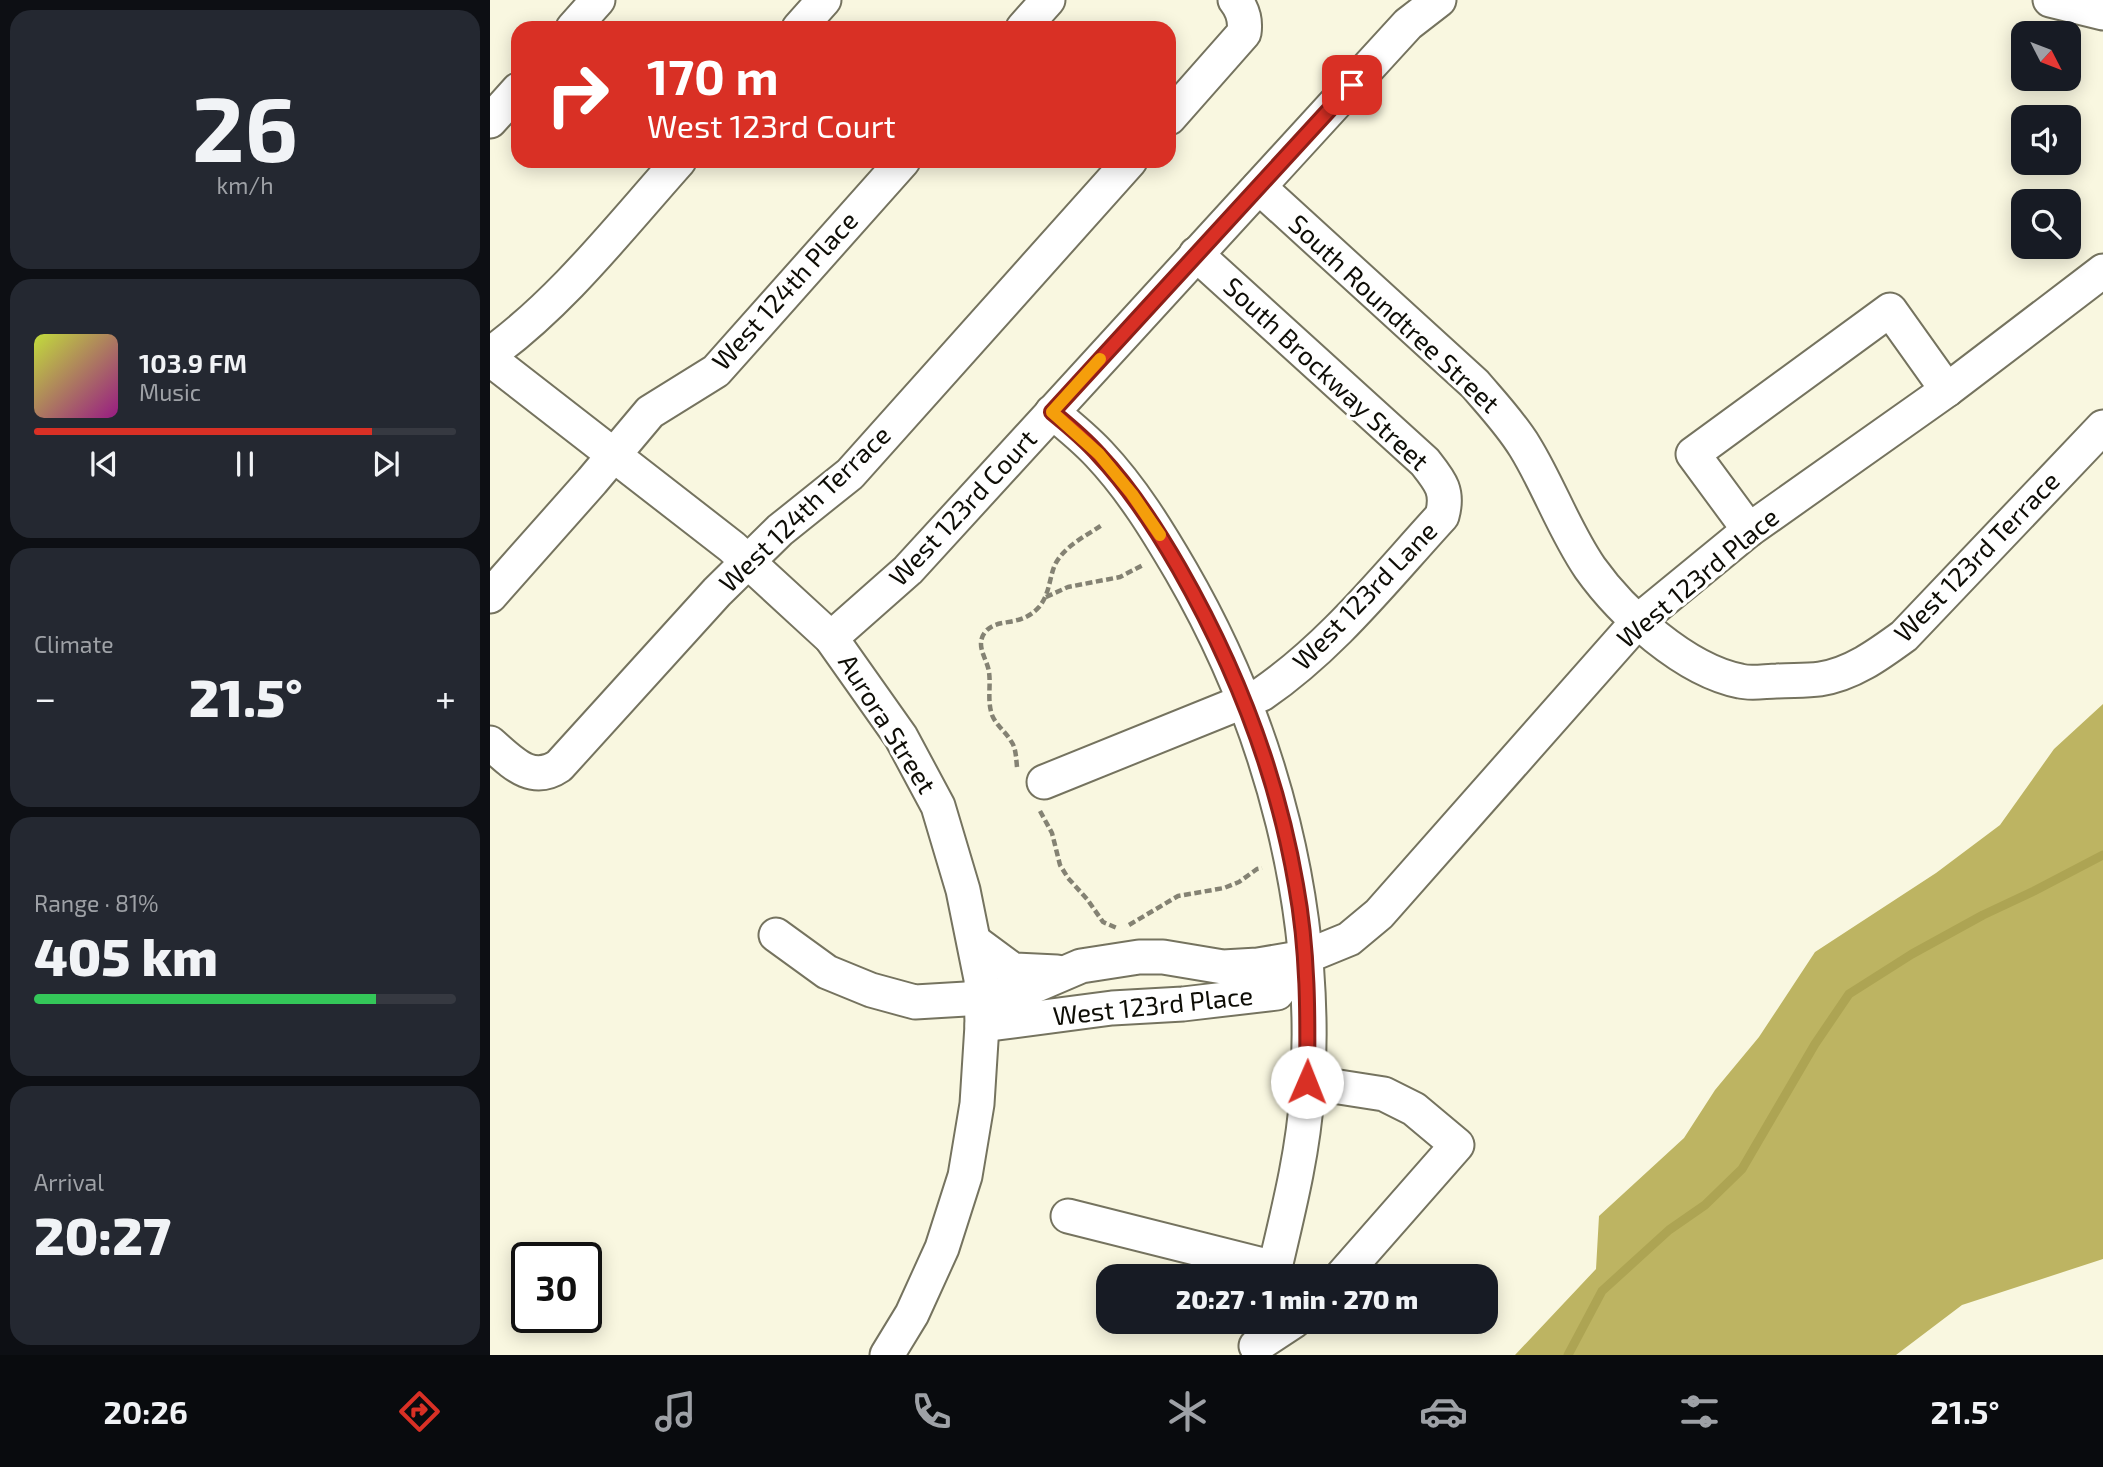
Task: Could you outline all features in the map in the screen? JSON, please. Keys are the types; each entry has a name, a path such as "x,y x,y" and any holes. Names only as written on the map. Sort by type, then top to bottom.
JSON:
{"street":[{"path":"579,21 598,0"},
{"path":"805,21 824,0"},
{"path":"1029,21 1048,0"},
{"path":"1176,110 1244,33 1246,23 1235,0"},
{"name":"West 123rd Court","path":"831,638 908,570 1408,24 1438,0"},
{"path":"2050,0 2103,13"},
{"path":"490,121 511,98"},
{"path":"490,357 547,307 673,168"},
{"name":"West 124th Place","path":"490,596 650,412 716,371 897,168"},
{"name":"West 124th Terrace","path":"490,743 526,770 545,774 559,766 717,592 799,514 850,474 1124,168"},
{"name":"South Roundtree Street","path":"1259,187 1475,384 1525,447 1591,569 1638,621 1677,654 1709,671 1741,682 1818,679 1840,674"},
{"name":"South Brockway Street","path":"1196,254 1425,461 1441,482 1446,501"},
{"name":"West 123rd Place","path":"1063,972 1081,966 1139,957 1163,957 1223,967 1258,965 1306,957 1349,939 1379,914 1638,621 1749,530 1947,390 2103,271"},
{"path":"1749,530 1693,454 1890,310 1947,390"},
{"name":"Aurora Street","path":"490,357 732,547 831,638 901,737 938,806 975,942 983,1012 978,1104 961,1189 942,1248 912,1314 887,1355"},
{"path":"1052,412 1099,454 1132,494 1161,537 1200,605 1232,671 1273,785 1288,840 1306,957 1307,1082 1301,1152 1276,1264"},
{"name":"West 123rd Terrace","path":"1840,674 1874,659 1903,636 2103,427"},
{"name":"West 123rd Lane","path":"1044,782 1262,694 1286,678 1322,647 1442,516 1446,501"},
{"path":"776,935 827,972 871,990 915,1002 983,1012 1063,972"},
{"path":"975,942 1013,970 1063,972"},
{"name":"West 123rd Place","path":"983,1012 1183,1004 1277,993 1306,957"},
{"path":"1307,1082 1384,1094 1414,1110 1457,1145 1353,1264"},
{"path":"1068,1216 1245,1264"}],"path":[{"path":"1046,598 1068,587 1120,577 1153,560"}],"shaded area":[{"path":"2103,704 2103,1259 1962,1305 1896,1355 1515,1355 1596,1269 1599,1216 1684,1138 1715,1090 1759,1037 1815,952 1936,873 2000,825 2054,749"}],"waterway":[{"path":"1568,1355 1602,1291 1669,1230 1705,1205 1742,1169 1815,1044 1849,994 1912,954 1983,915 2103,855"}],"slow traffic":[{"path":"1100,359 1052,412 1099,454 1132,494 1160,535"}],"route":[{"path":"1307,1082 1306,957 1297,887 1273,785 1232,671 1200,605 1161,537 1132,494 1099,454 1052,412 1352,85"}]}
